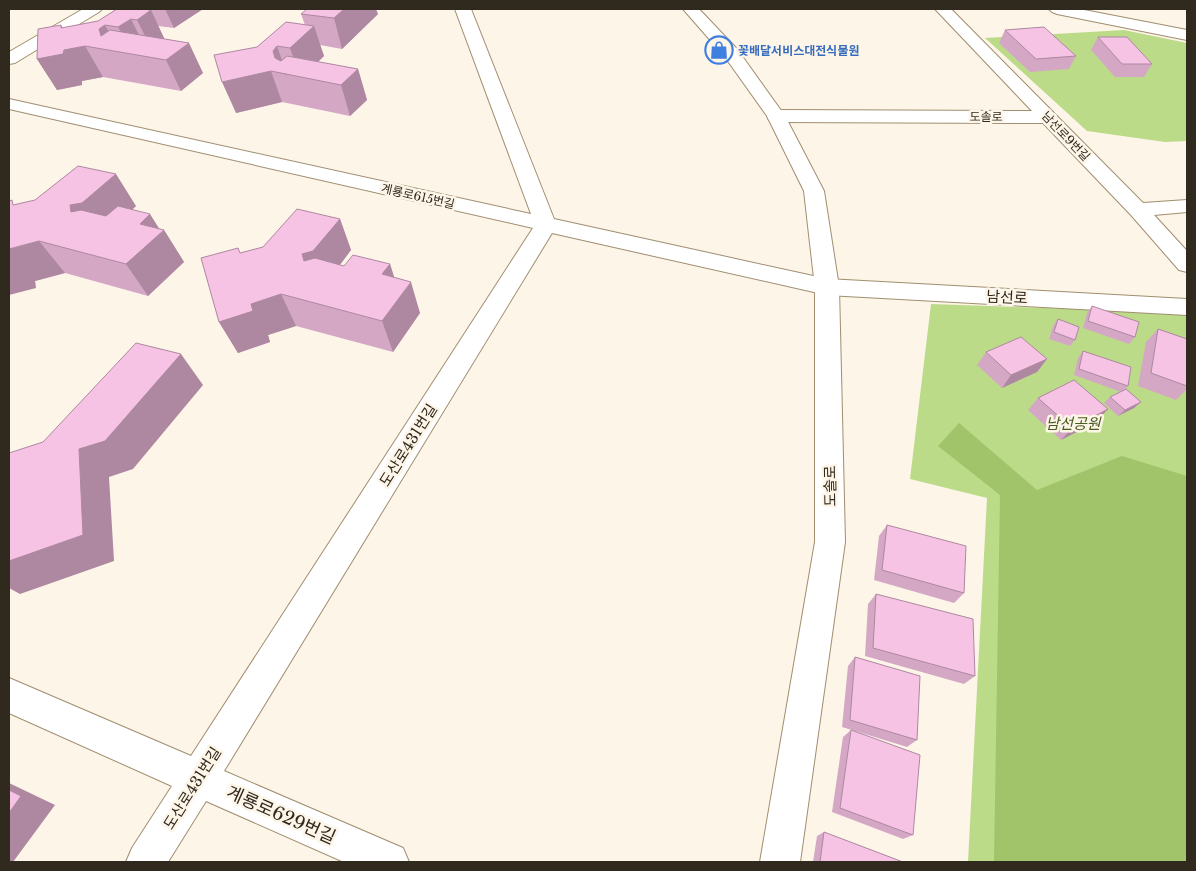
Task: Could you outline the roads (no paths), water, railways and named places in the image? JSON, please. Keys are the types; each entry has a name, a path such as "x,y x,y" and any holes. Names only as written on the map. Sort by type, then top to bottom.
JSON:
{"street":[{"path":"9,59 94,9"},
{"path":"463,9 546,225"},
{"name":"도솔로","path":"691,9 731,53 776,116 814,191 827,288 830,542 780,862"},
{"name":"남선로9번길","path":"943,9 1138,210 1187,265"},
{"path":"1056,9 1164,23 1187,35"},
{"name":"계룡로615번길","path":"9,104 827,288"},
{"name":"도솔로","path":"776,116 1047,117"},
{"path":"1138,210 1187,206"},
{"name":"도산로431번길","path":"146,862 546,225"},
{"name":"남선로","path":"827,288 1187,307"},
{"name":"계룡로629번길","path":"9,695 389,862"}],"place":[{"name":"꽃배달서비스대전식물원","path":"719,50"}],"park label":[{"name":"남선공원","path":"1073,423"}]}
